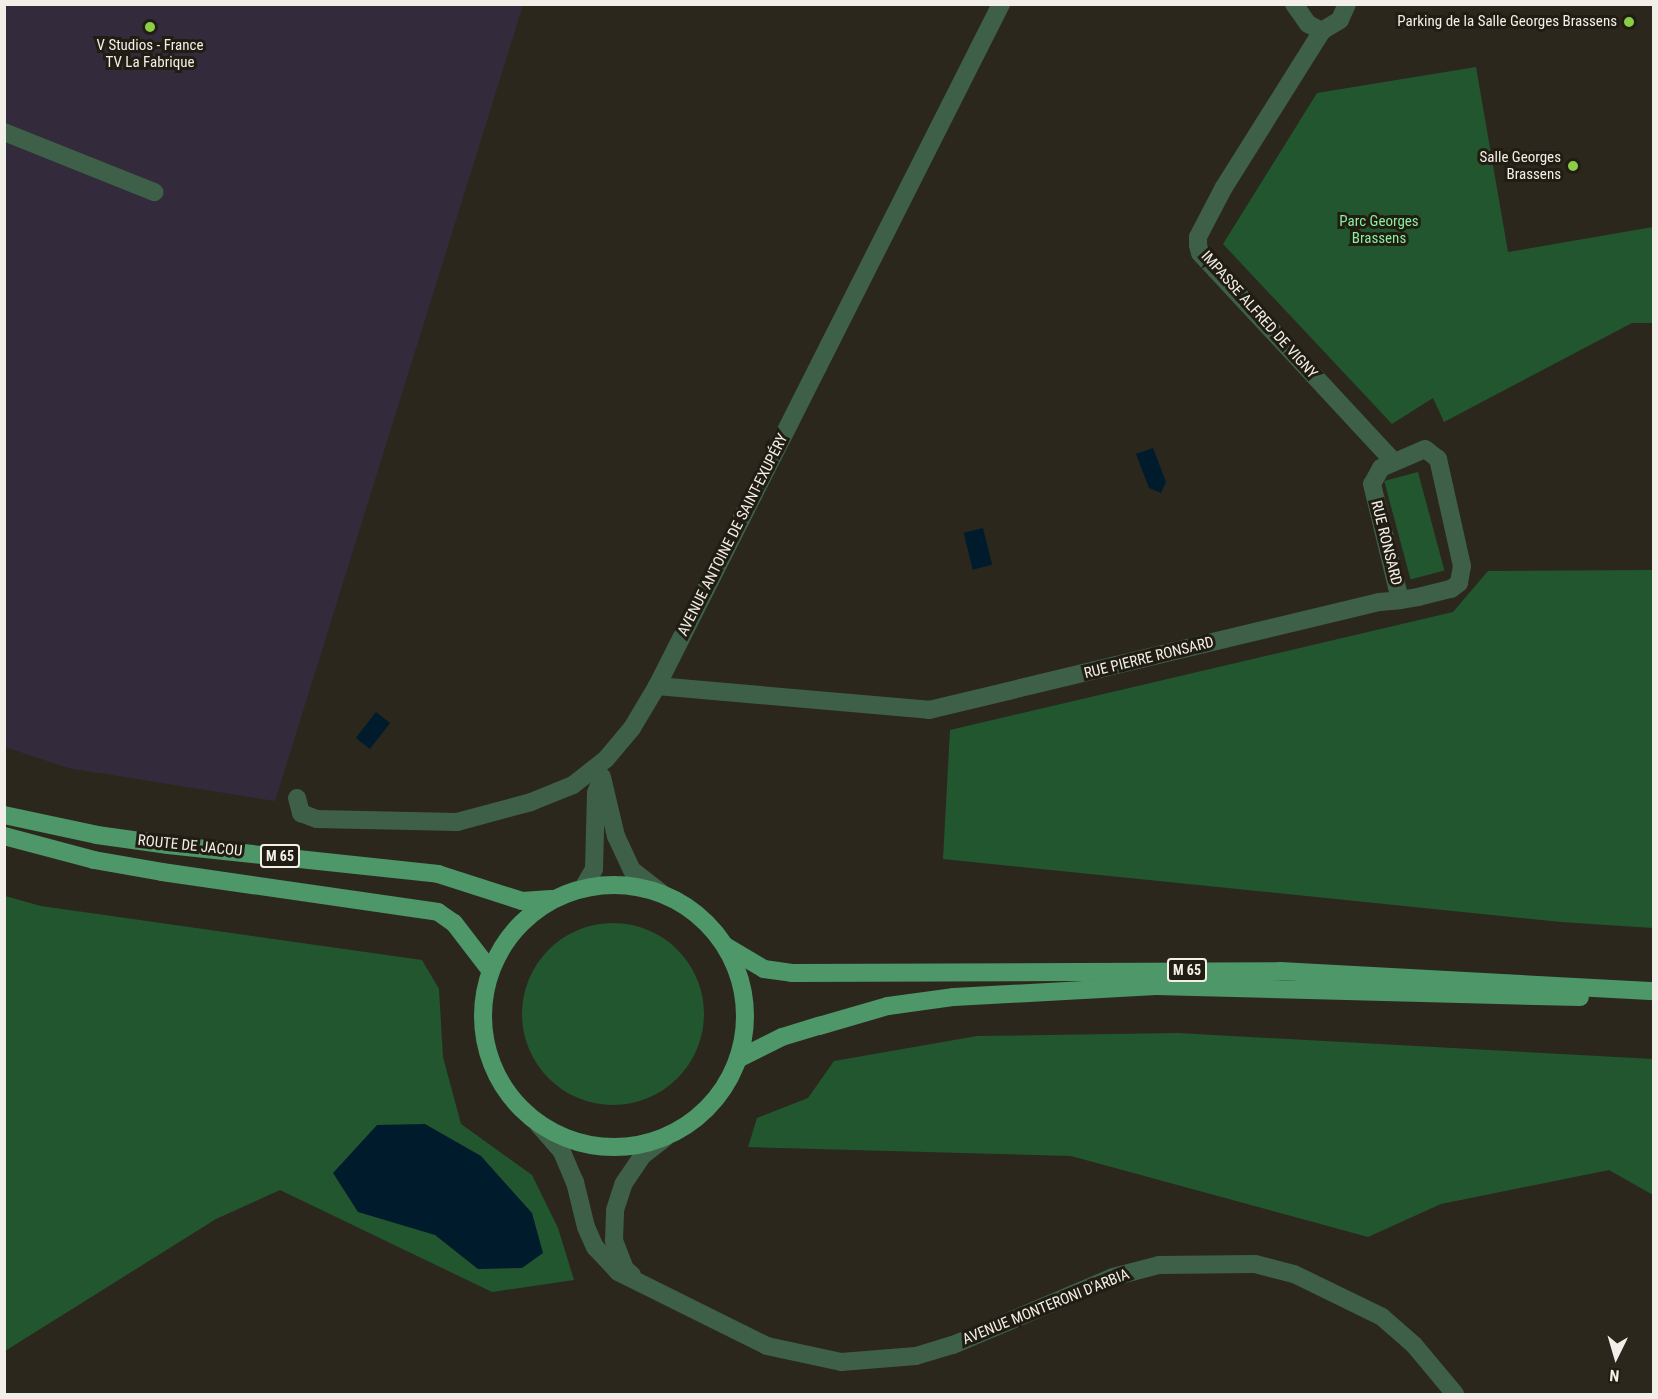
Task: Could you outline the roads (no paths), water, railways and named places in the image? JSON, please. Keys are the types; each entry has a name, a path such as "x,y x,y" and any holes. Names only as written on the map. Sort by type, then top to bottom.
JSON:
{"main road":[{"name":"ROUTE DE JACOU","path":"4,815 98,835 168,845 438,874 522,901 553,899"},
{"name":"ROUTE DE JACOU","path":"4,836 140,868 438,912 454,923 490,970"},
{"path":"622,884 660,892 698,914 727,946 739,972 746,1001 746,1029 740,1058 716,1098 697,1119 664,1138 622,1148 578,1143 538,1124 507,1094 488,1055 482,1012 490,970 505,941 527,917 553,899 584,888 622,884"},
{"name":"M 65","path":"727,946 764,969 792,973 1280,971 1653,991"},
{"name":"M 65","path":"740,1058 782,1037 888,1006 1042,991 1156,986 1523,998 1653,997"}],"street":[{"name":"AVENUE ANTOINE DE SAINT-EXUPÉRY","path":"584,888 594,869 596,793 604,768 632,728 657,686 1001,4"},
{"path":"1294,4 1308,24 1322,31"},
{"name":"IMPASSE ALFRED DE VIGNY","path":"1347,4 1340,20 1322,31 1224,187 1198,237 1198,245 1200,253 1393,461"},
{"path":"4,132 154,192"},
{"name":"RUE PIERRE RONSARD","path":"657,686 929,710 1451,589 1459,583 1462,567 1438,459 1425,449 1393,461"},
{"name":"RUE RONSARD","path":"1393,461 1381,468 1372,484 1400,600"},
{"name":"AVENUE ANTOINE DE SAINT-EXUPÉRY","path":"297,798 302,813 316,819 457,822 541,798 604,768"},
{"path":"604,768 616,836 632,870 660,892"},
{"name":"AVENUE MONTERONI D'ARBIA","path":"538,1124 561,1152 575,1182 586,1227 595,1247 618,1272 644,1287 767,1346 841,1362 879,1362 953,1345 1113,1277 1159,1265 1255,1264 1294,1274 1382,1317 1414,1345 1455,1395"},
{"name":"AVENUE MONTERONI D'ARBIA","path":"644,1287 625,1269 621,1260 614,1241 615,1210 624,1183 642,1156 664,1138"}],"water":[{"path":"1153,448 1166,482 1161,493 1149,488 1136,454"},
{"path":"983,528 992,565 973,570 964,533"},
{"path":"376,712 390,723 370,749 356,738"},
{"path":"425,1124 481,1156 532,1213 543,1253 522,1268 478,1269 435,1235 358,1212 333,1173 377,1125"}],"place":[{"name":"Parking de la Salle Georges Brassens","path":"1629,22"},
{"name":"V Studios - France TV La Fabrique","path":"150,27"},
{"name":"Salle Georges Brassens","path":"1573,166"}],"park label":[{"name":"Parc Georges Brassens","path":"1379,230"}]}
